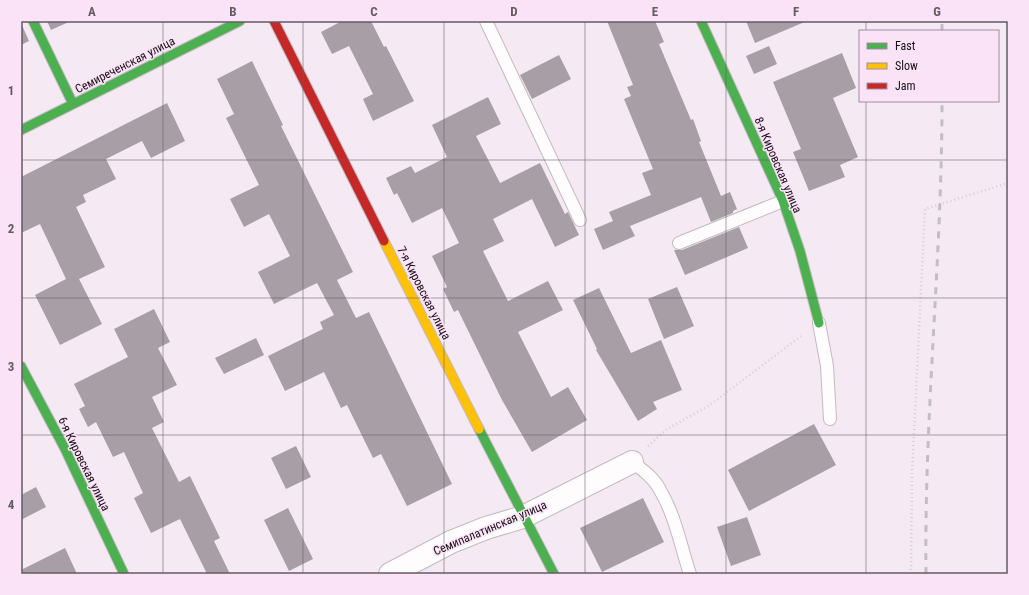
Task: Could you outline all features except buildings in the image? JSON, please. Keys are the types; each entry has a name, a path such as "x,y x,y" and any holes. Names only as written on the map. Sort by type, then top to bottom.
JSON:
{"street":[{"path":"33,21 73,104"},
{"name":"Семиреченская улица","path":"21,130 240,21"},
{"name":"7-я Кировская улица","path":"274,21 523,517 554,574"},
{"name":"8-я Кировская улица","path":"701,21 783,201 800,251 819,323"},
{"name":"6-я Кировская улица","path":"21,366 65,449 124,574"},
{"name":"Семипалатинская улица","path":"390,574 451,542 486,528 523,517 632,462"}],"lane":[{"path":"486,21 580,220"},
{"path":"679,243 783,201"},
{"path":"819,323 827,366 830,419"},
{"path":"632,462 649,476 660,490 670,513 690,574"}],"path":[{"path":"911,574 913,465 925,209 1008,183"},
{"path":"632,462 667,429 710,405 819,323"}],"railway":[{"path":"942,21 942,30"},
{"path":"926,574 926,515 939,219 942,102"}],"traffic: fast":[{"path":"33,21 73,104"},
{"path":"21,130 240,21"},
{"path":"701,21 783,201 800,251 819,323"},
{"path":"21,366 65,449 124,574"},
{"path":"479,429 554,574"}],"traffic: slow":[{"path":"384,241 479,429"}],"traffic: jam":[{"path":"274,21 384,241"}]}
